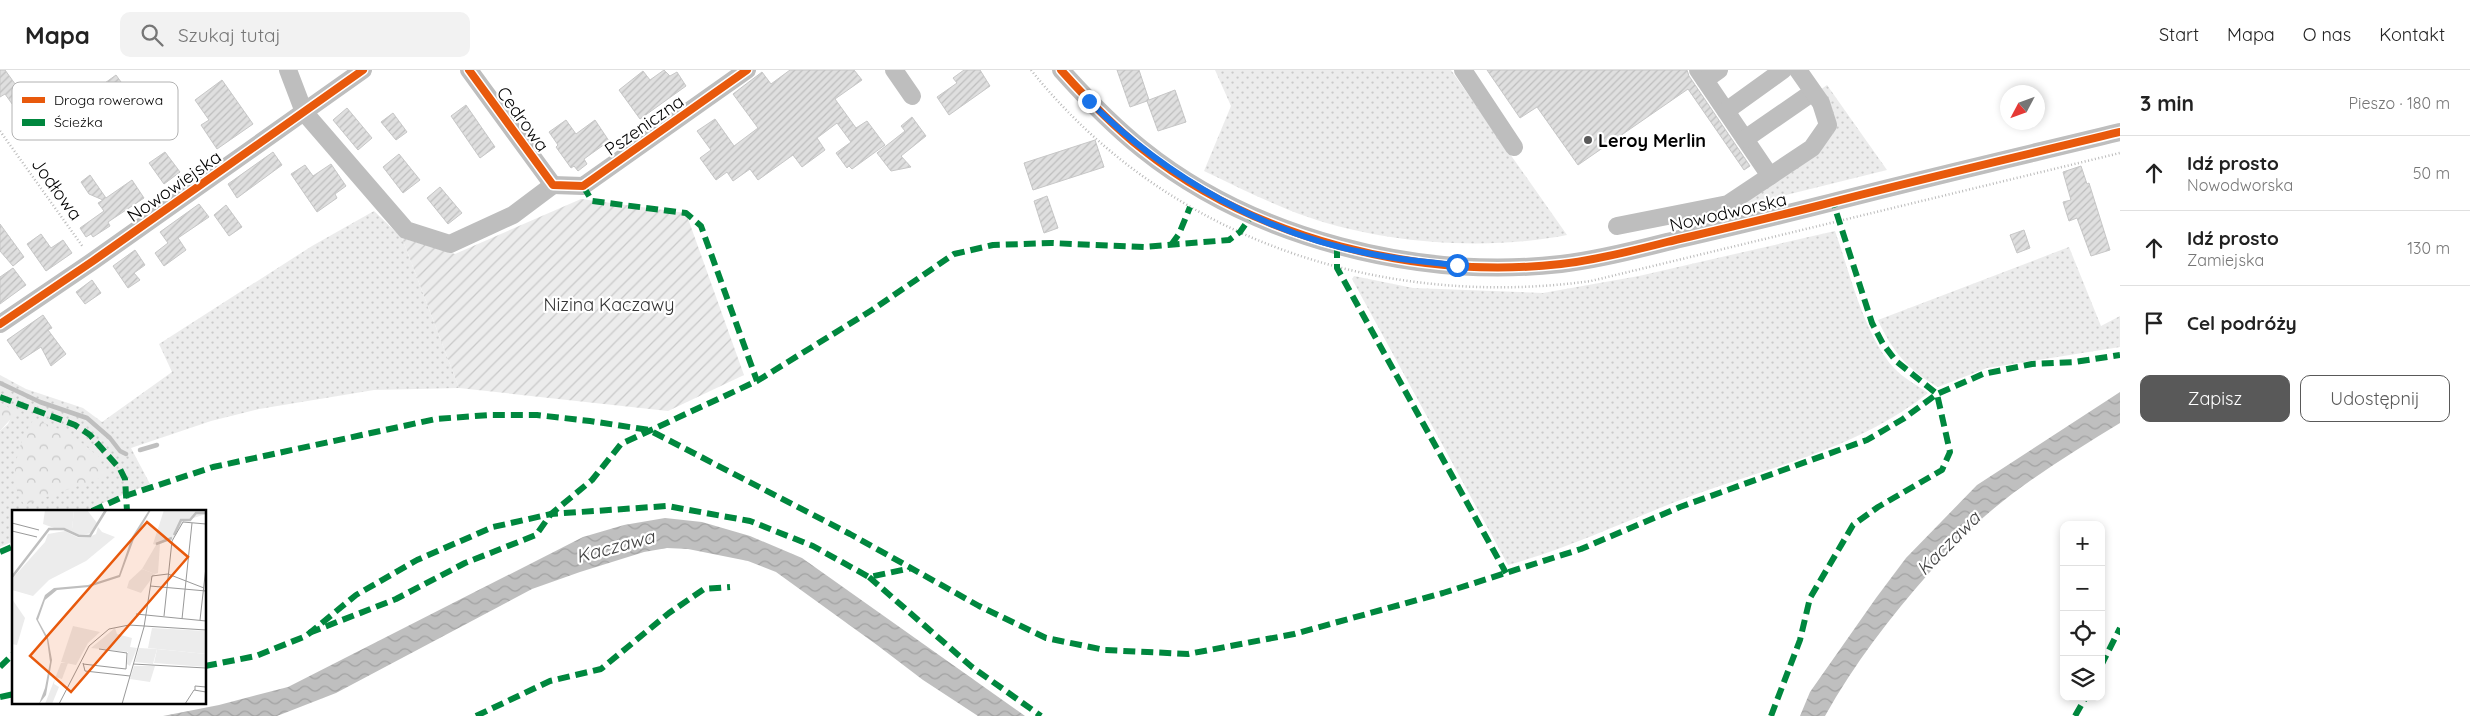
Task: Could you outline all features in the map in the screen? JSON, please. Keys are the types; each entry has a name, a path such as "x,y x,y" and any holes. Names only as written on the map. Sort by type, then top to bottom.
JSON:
{"street":[{"path":"288,70 304,112 406,230 450,244 512,215 553,185"},
{"name":"Nowowiejska","path":"0,324 93,261 363,70"},
{"name":"Cedrowa","path":"469,70 553,185"},
{"name":"Pszeniczna","path":"553,185 582,186 747,70"},
{"path":"894,70 912,96"},
{"name":"Nowodworska","path":"1061,70 1110,122 1172,171 1252,215 1337,246 1376,255 1457,265 1559,264 1589,260 1749,223 2120,132"},
{"path":"1463,70 1514,147"},
{"path":"1726,111 1783,70"},
{"path":"1617,226 1728,204 1812,148 1828,125 1821,103 1798,70"},
{"path":"1707,73 1726,111 1770,176"},
{"path":"1745,139 1813,92"}],"path":[{"path":"1031,70 1076,119 1116,155 1152,183 1190,207 1262,243 1309,260 1368,275 1421,283 1498,287 1546,287 1606,278 2120,153"}],"green space":[{"path":"1215,70 1451,70 1567,235 1504,243 1437,242 1403,239 1338,226 1308,217 1204,171 1231,106"},
{"path":"1827,85 1887,170 1722,211 1832,127 1820,90"},
{"name":"Nizina Kaczawy","path":"581,199 686,213 744,375 668,411 459,388 402,238 455,254"},
{"path":"374,211 402,238 459,388 374,390 259,409 211,421 131,448 150,484 85,510 12,510 12,542 0,547 0,431 8,424 14,411 0,403 0,375 26,389 83,408 102,422 172,372 159,344 312,246"},
{"path":"1835,231 1859,303 1874,339 1883,354 1898,372 1928,393 1900,413 1870,430 1839,444 1675,502 1551,552 1508,565 1352,279 1354,276 1413,288 1543,293 1639,276"},
{"path":"2069,247 2101,326 2120,316 2120,347 1987,368 1938,387 1918,374 1902,359 1889,341 1878,320"},
{"path":"0,403 17,412 0,431"},
{"path":"34,419 71,434 99,457 106,476 24,505 17,489 15,470 22,442"}],"water":[{"name":"Kaczawa","path":"2120,392 2120,423 2028,482 1977,523 1930,572 1901,606 1860,659 1825,716 1800,716 1810,692 1906,558 1977,485"},
{"name":"Kaczawa","path":"665,518 702,522 750,536 802,558 1025,716 978,716 923,680 776,572 748,561 688,549 667,548 644,552 532,589 336,693 277,716 163,716 219,705 288,687 583,537 624,525"}],"building":[{"path":"0,70 5,70 14,82 12,82 12,104 5,94 0,97"},
{"path":"664,70 670,76 677,72 686,86 640,119 619,90 643,71 650,80"},
{"path":"790,70 854,70 862,80 835,99 856,128 867,121 885,145 852,169 849,166 847,168 836,153 851,142 837,123 817,138 825,150 802,167 793,155 758,180 750,169 733,181 727,172 716,180 700,158 711,150 697,131 715,119 734,146 758,128 733,94 762,72 771,84"},
{"path":"964,70 980,70 990,86 949,115 937,97 957,83 953,78"},
{"path":"1117,70 1139,70 1149,100 1175,90 1186,122 1158,131 1147,101 1130,107"},
{"name":"Leroy Merlin","path":"1487,70 1687,70 1689,76 1750,166 1744,170 1688,89 1578,165 1537,107 1520,118"},
{"path":"116,75 121,82 106,82"},
{"path":"222,80 253,124 217,149 201,125 209,120 195,100"},
{"path":"466,105 495,147 480,158 451,116"},
{"path":"347,108 372,138 358,150 333,120"},
{"path":"393,113 407,132 396,140 381,122"},
{"path":"912,117 926,136 901,156 911,167 891,171 877,153 905,131 901,126"},
{"path":"566,120 576,134 595,120 609,141 584,159 587,164 578,171 574,166 571,168 556,147 558,145 549,132"},
{"path":"1095,140 1104,167 1033,190 1024,163"},
{"path":"165,152 180,172 164,184 149,163"},
{"path":"273,152 282,165 237,198 228,184"},
{"path":"399,154 420,180 403,193 383,167"},
{"path":"331,164 346,186 335,194 337,198 317,212 291,174 305,165 313,176"},
{"path":"2081,166 2087,184 2089,183 2110,250 2091,256 2077,218 2069,221 2063,202 2071,200 2063,172"},
{"path":"90,175 106,198 132,180 144,198 108,222 110,226 93,237 91,234 86,237 80,228 104,211 98,203 103,200 89,194 81,182"},
{"path":"440,187 462,213 448,224 427,198"},
{"path":"1047,196 1058,228 1044,233 1034,201"},
{"path":"199,204 209,217 178,238 186,250 164,266 155,253 168,243 160,232"},
{"path":"226,205 242,227 229,236 214,215"},
{"path":"0,224 24,257 13,266 0,251"},
{"path":"2024,230 2030,248 2017,253 2010,235"},
{"path":"41,234 51,248 63,240 72,253 46,271 27,244"},
{"path":"135,250 145,265 134,273 140,280 128,288 113,266"},
{"path":"13,268 26,285 0,304 0,277"},
{"path":"92,280 101,293 85,304 76,292"},
{"path":"43,315 52,328 48,330 66,354 51,366 41,347 21,360 7,340"}],"waterway":[{"path":"0,383 40,402 87,418 110,438 120,451 126,454"},
{"path":"140,450 157,445"}],"marked path":[{"path":"583,186 592,201 686,213 701,226 757,381"},
{"path":"1771,716 1800,640 1810,598 1853,525 1878,507 1942,470 1950,452 1937,394 1896,361 1883,344 1872,323 1833,202"},
{"path":"1171,245 1179,234 1190,207"},
{"path":"309,633 396,599 465,563 536,535 551,514 592,480 621,444 757,381 872,310 954,254 993,245 1051,243 1144,247 1229,240 1240,232 1252,215"},
{"path":"1337,246 1337,268 1506,573"},
{"path":"94,510 125,496 213,467 436,419 489,415 537,415 590,421 649,430 850,534 979,606 1046,638 1105,650 1188,654 1294,634 1443,593 1581,549 1680,507 1867,440 1903,419 1937,394 1983,374 2032,364 2075,362 2120,355"},
{"path":"0,397 75,425 90,435 120,469 125,479 127,510"},
{"path":"206,666 256,656 306,636 356,595 417,560 493,527 551,514 667,506 750,521 813,546 869,577 912,568"},
{"path":"0,552 12,547"},
{"path":"869,577 972,667 1041,716"},
{"path":"476,716 550,681 601,669 669,613 704,589 730,587"},
{"path":"2105,658 2120,628"},
{"path":"0,667 12,655"},
{"path":"0,697 12,694"},
{"path":"2075,716 2084,701"}],"cycle path":[{"path":"0,324 93,261 363,70"},
{"path":"469,70 553,185 583,186 747,70"},
{"path":"1061,70 1100,111 1142,149 1186,180 1235,207 1286,229 1340,246 1396,258 1451,265 1507,267 1561,264 1601,258 2120,132"}],"place":[{"name":"Leroy Merlin","path":"1588,140"}],"route":[{"path":"1089,101 1143,150 1172,171 1252,215 1337,246 1376,255 1457,265"}]}
